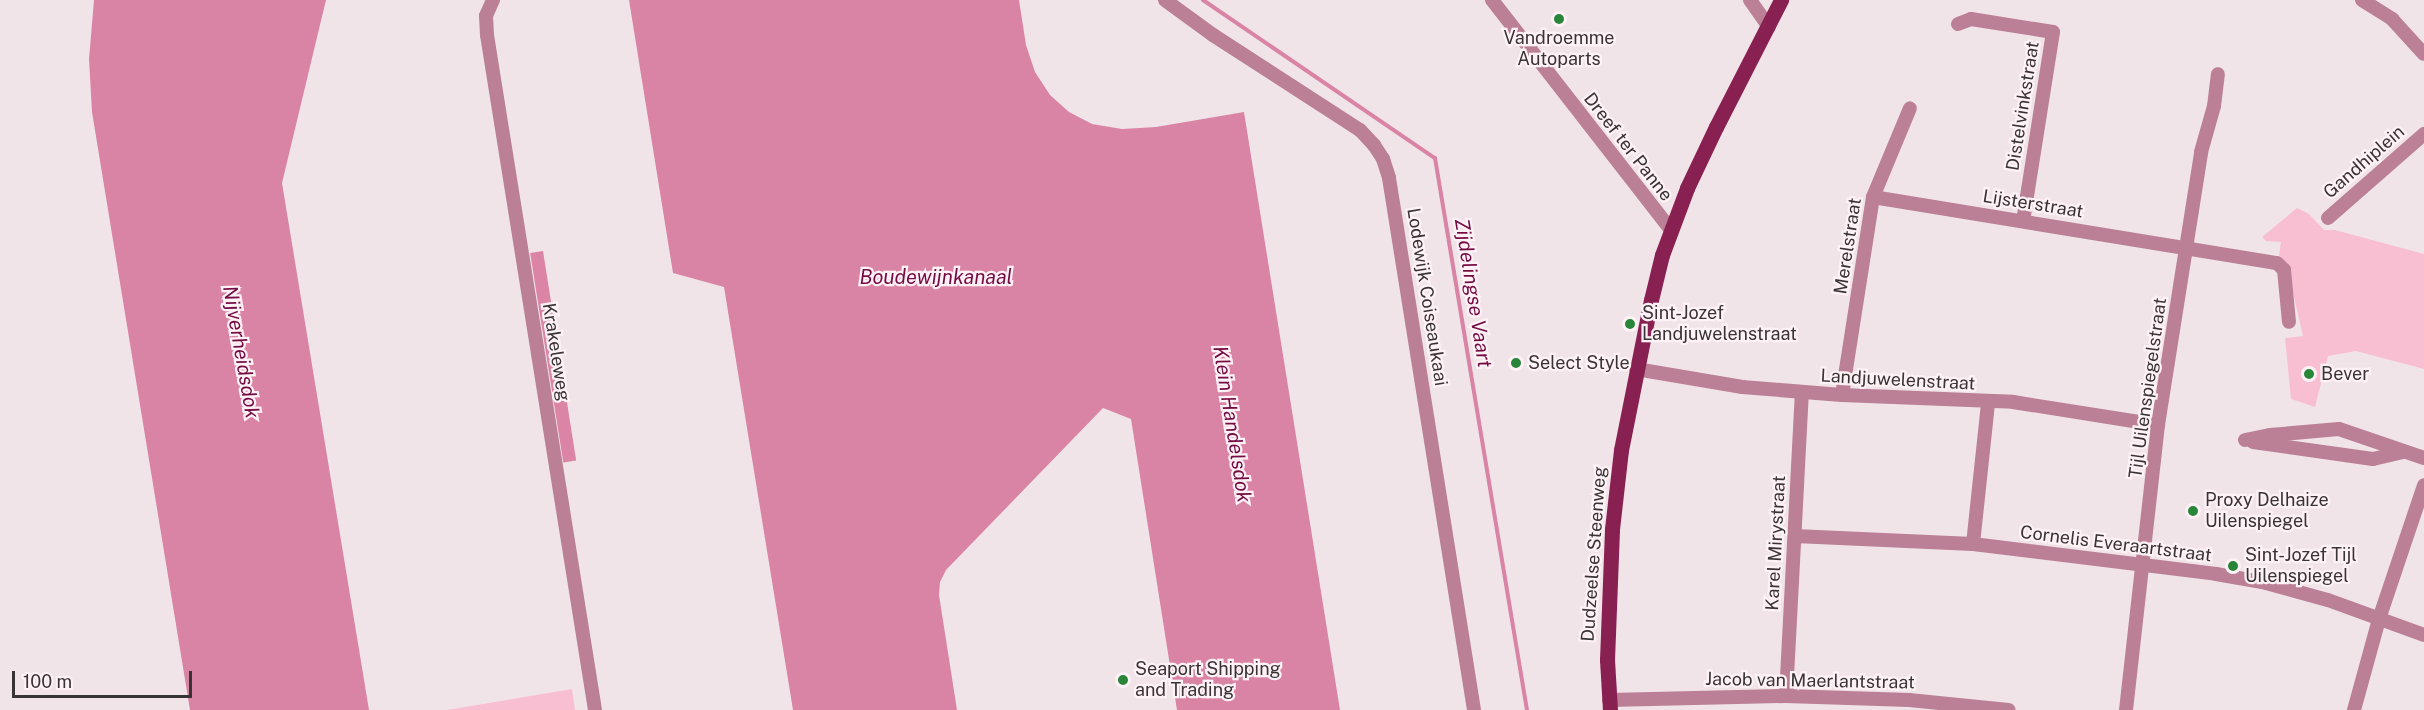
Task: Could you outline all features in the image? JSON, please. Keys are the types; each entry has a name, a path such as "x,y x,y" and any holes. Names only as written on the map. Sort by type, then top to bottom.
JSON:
{"main road":[{"name":"Dudzeelse Steenweg","path":"1610,705 1607,660 1611,529 1621,450 1659,267 1671,230 1716,127 1781,0"}],"street":[{"name":"Krakeleweg","path":"493,0 486,16 487,35 595,710"},
{"name":"Lodewijk Coiseaukaai","path":"1165,0 1213,35 1360,130 1383,159 1393,201 1474,710"},
{"name":"Dreef ter Panne","path":"1492,0 1671,230"},
{"path":"1750,0 1769,27"},
{"path":"2362,0 2392,19 2424,54"},
{"name":"Distelvinkstraat","path":"1958,24 1971,19 2053,32 2023,221"},
{"name":"Tijl Uilenspiegelstraat","path":"2126,710 2158,425 2201,152 2214,106 2218,74"},
{"name":"Merelstraat","path":"1842,395 1873,197 1910,108"},
{"name":"Gandhiplein","path":"2328,218 2424,134"},
{"name":"Lijsterstraat","path":"1873,197 2187,246"},
{"path":"2187,246 2277,262 2284,270 2289,322"},
{"name":"Landjuwelenstraat","path":"1636,369 1742,387 1842,395 1988,403 2013,402 2158,425"},
{"name":"Karel Mirystraat","path":"1786,696 1802,392"},
{"path":"1973,544 1988,403"},
{"path":"2404,452 2373,459 2245,440 2270,435 2339,429 2424,458"},
{"path":"2354,710 2379,619 2424,485"},
{"name":"Cornelis Everaartstraat","path":"1795,536 1973,544 2262,582 2328,600 2424,635"},
{"name":"Jacob van Maerlantstraat","path":"1610,705 1786,696 2009,710"}],"shaded area":[{"path":"2297,208 2309,214 2324,230 2335,230 2424,254 2424,369 2356,351 2328,356 2315,407 2291,399 2285,338 2303,336 2288,271 2279,255 2281,242 2266,241 2262,237"},
{"path":"543,251 576,460 563,462 530,253"},
{"path":"572,689 575,710 447,710"}],"water":[{"name":"Nijverheidsdok","path":"94,0 326,0 282,183 369,710 190,710 92,112 89,59"},
{"name":"Boudewijnkanaal","path":"629,0 1019,0 1026,45 1035,72 1050,95 1069,112 1092,124 1122,129 1156,127 1244,112 1340,710 1177,710 1131,419 1103,408 946,570 940,582 939,595 957,710 793,710 724,287 673,273"}],"waterway":[{"name":"Zijdelingse Vaart","path":"1203,0 1435,158 1527,710"}],"place":[{"name":"Vandroemme Autoparts","path":"1559,19"},
{"name":"Sint-Jozef Landjuwelenstraat","path":"1630,324"},
{"name":"Select Style","path":"1516,363"},
{"name":"Bever","path":"2309,374"},
{"name":"Proxy Delhaize Uilenspiegel","path":"2193,511"},
{"name":"Sint-Jozef Tijl Uilenspiegel","path":"2233,566"},
{"name":"Seaport Shipping and Trading","path":"1123,680"}],"water label":[{"name":"Klein Handelsdok","path":"1232,424"}]}
